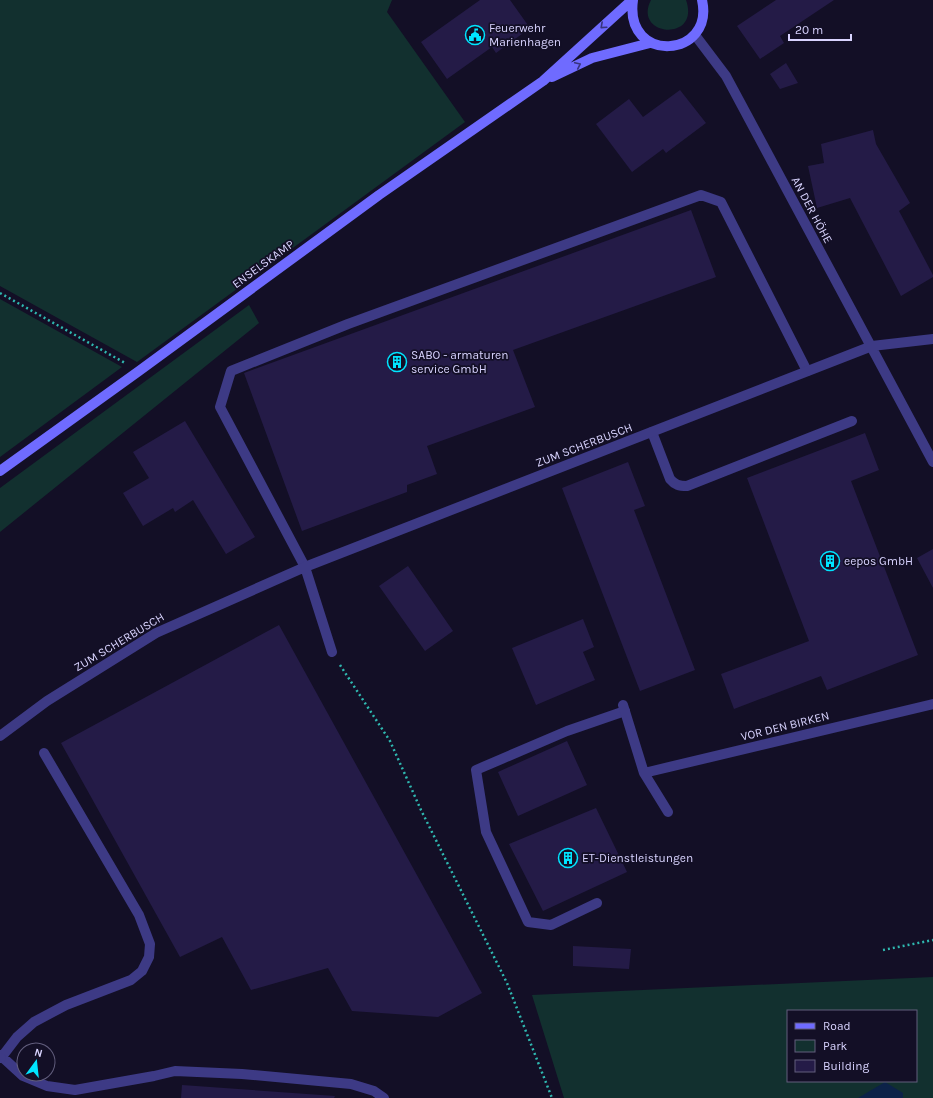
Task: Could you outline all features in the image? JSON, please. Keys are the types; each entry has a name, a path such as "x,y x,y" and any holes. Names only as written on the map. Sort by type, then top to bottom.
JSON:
{"main road":[{"name":"ENSELSKAMP","path":"632,0 631,12 634,24 640,35 650,43 666,47 682,44 695,34"},
{"name":"ENSELSKAMP","path":"0,471 379,195 543,81 632,0"},
{"path":"695,34 701,24 704,13 702,0"},
{"name":"ENSELSKAMP","path":"543,81 592,58 650,43"}],"street":[{"name":"AN DER HÖHE","path":"695,34 726,76 872,346"},
{"path":"332,652 305,568 220,407 231,371 348,324 701,195 721,202 807,371"},
{"path":"933,339 872,346 933,462"},
{"name":"ZUM SCHERBUSCH","path":"0,736 47,701 156,633 305,568 872,346"},
{"path":"652,432 670,479 675,484 687,486 852,421"},
{"name":"VOR DEN BIRKEN","path":"644,773 933,704"},
{"path":"597,903 552,925 528,922 486,832 476,770 624,708 644,773 668,812"},
{"path":"44,753 138,915 150,944 149,957 142,971 130,980 66,1005 34,1022 17,1037 0,1057 23,1076 47,1086 75,1094 175,1071 242,1074 351,1084 374,1091 384,1098"}],"path":[{"path":"0,293 139,371"},
{"path":"332,652 390,741 421,810 507,983 552,1098"},
{"path":"883,950 933,940"}],"green space":[{"path":"0,0 392,0 387,12 465,122 137,362 0,286"},
{"path":"651,0 686,0 688,14 684,23 677,28 667,30 658,27 651,21 648,12"},
{"path":"0,299 122,367 0,457"},
{"path":"249,305 259,323 0,532 0,488"},
{"path":"933,977 933,1098 564,1098 532,995"}],"water":[{"path":"885,1082 903,1093 903,1098 858,1098"}],"building":[{"name":"Feuerwehr Marienhagen","path":"480,0 510,0 530,28 496,53 492,47 447,79 421,42"},
{"path":"776,0 834,0 780,36 784,43 760,59 737,26"},
{"path":"786,63 798,83 780,89 770,74"},
{"path":"680,90 706,123 666,153 663,149 632,172 596,124 629,99 643,117"},
{"path":"873,130 876,144 910,203 899,211 933,275 933,277 901,296 850,198 817,208 808,166 824,163 821,144"},
{"name":"SABO - armaturen service GmbH","path":"691,210 716,277 513,350 535,407 427,446 437,474 407,485 407,492 302,531 244,373"},
{"path":"185,421 255,537 226,554 193,500 175,512 173,508 143,526 123,493 149,478 133,452"},
{"name":"eepos GmbH","path":"865,433 879,470 851,481 918,655 827,690 821,676 734,709 721,674 809,641 747,478"},
{"path":"628,462 645,506 634,510 695,670 640,691 562,488"},
{"path":"933,549 933,588 917,558"},
{"path":"408,566 453,631 425,651 379,586"},
{"path":"583,619 594,647 583,652 595,680 536,705 512,648"},
{"path":"279,625 482,993 438,1017 352,1011 328,968 251,990 222,937 180,957 61,743"},
{"path":"567,741 587,785 518,816 498,772"},
{"name":"ET-Dienstleistungen","path":"596,808 627,872 543,911 509,844"},
{"path":"573,946 631,949 629,969 573,966"},
{"path":"182,1085 335,1096 334,1098 181,1098"}],"place":[{"name":"Feuerwehr Marienhagen","path":"475,35"},
{"name":"SABO - armaturen service GmbH","path":"397,362"},
{"name":"eepos GmbH","path":"830,561"},
{"name":"ET-Dienstleistungen","path":"568,858"}]}
